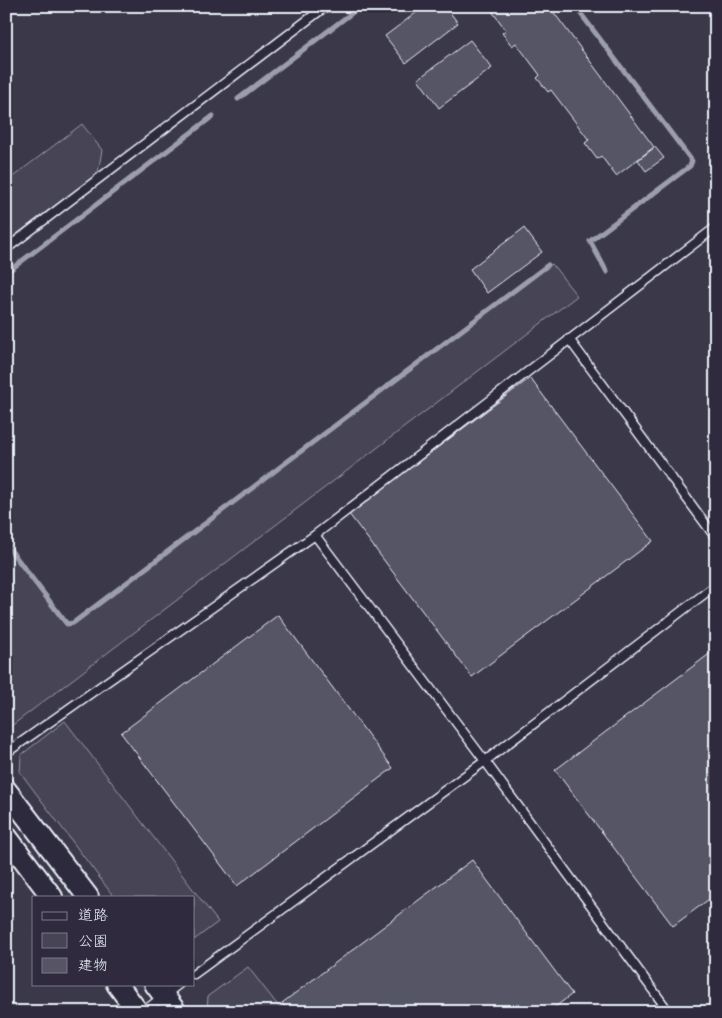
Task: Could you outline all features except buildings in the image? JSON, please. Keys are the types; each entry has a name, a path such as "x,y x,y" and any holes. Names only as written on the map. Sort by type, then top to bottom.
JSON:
{"street":[{"path":"6,790 87,896"},
{"path":"6,836 51,896"},
{"path":"118,986 138,1012"},
{"path":"166,988 176,1012"}],"lane":[{"path":"6,249 326,6"},
{"path":"6,753 315,535 716,227"},
{"path":"569,339 716,538"},
{"path":"315,535 669,1012"},
{"path":"195,973 484,761 716,584"},
{"path":"143,1012 166,988"}],"shaded area":[{"path":"6,6 716,6 716,1012 6,1012"}],"green space":[{"path":"82,124 102,150 98,173 6,242 6,182"},
{"path":"552,264 577,296 6,730 6,548 65,625 73,625"},
{"path":"65,721 218,922 195,939 195,896 113,896 20,772 21,755"},
{"path":"248,967 283,1012 207,1012 208,996"}],"waterway":[{"path":"238,99 361,6"},
{"path":"575,6 692,161 690,166 590,241 607,272"},
{"path":"6,273 213,116"},
{"path":"6,544 67,624 73,623 548,265"}]}
